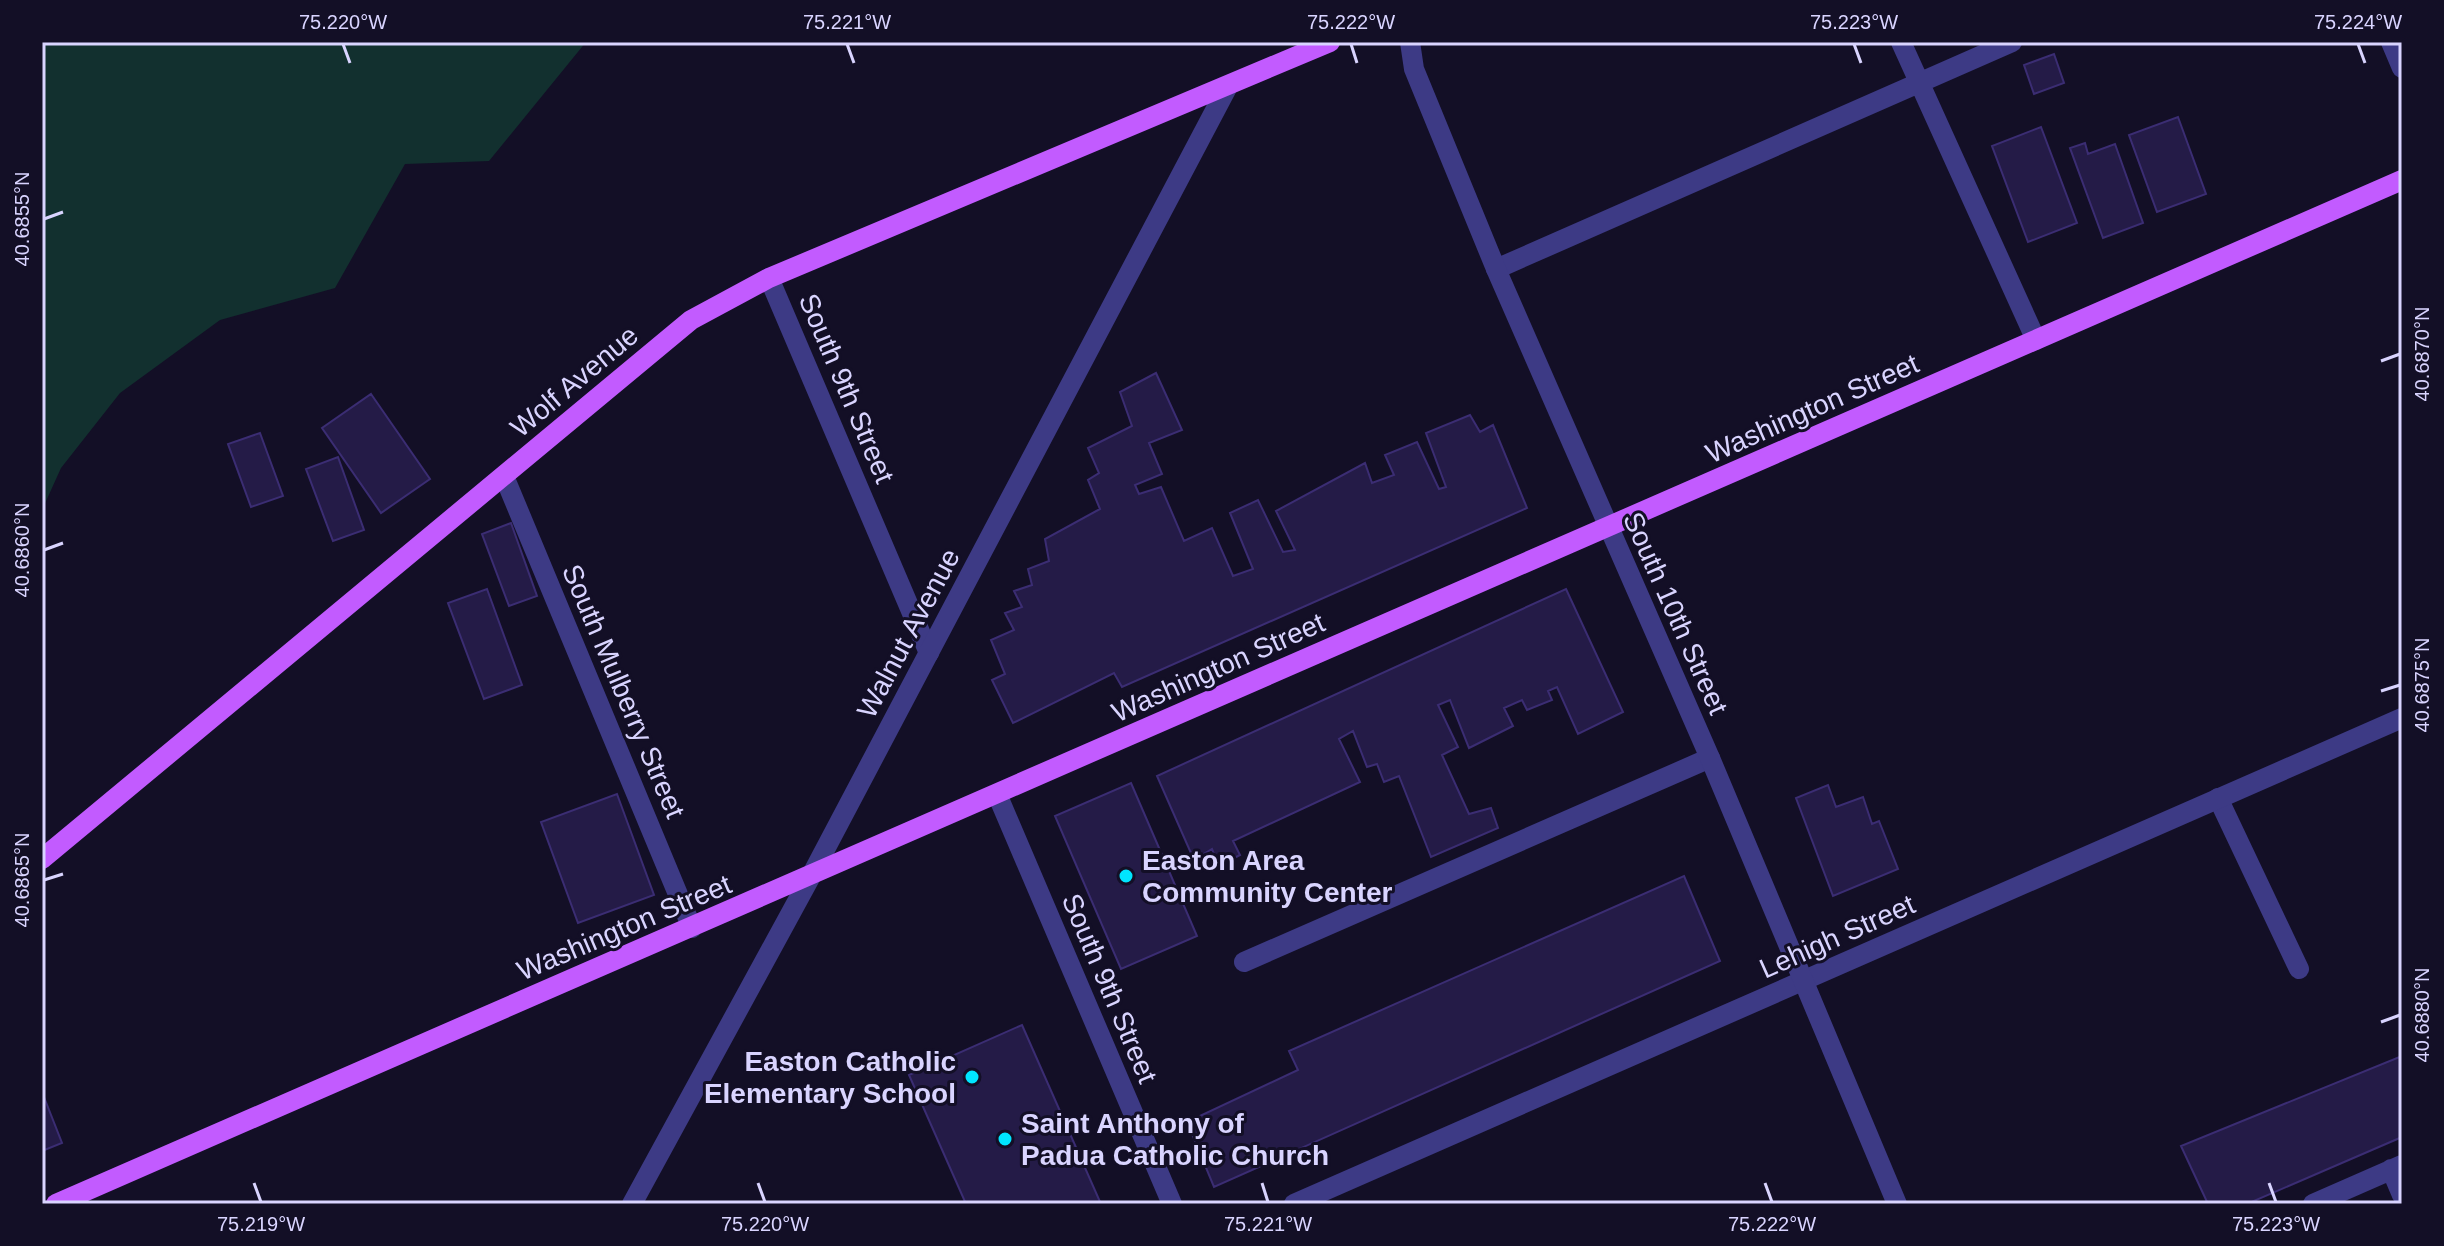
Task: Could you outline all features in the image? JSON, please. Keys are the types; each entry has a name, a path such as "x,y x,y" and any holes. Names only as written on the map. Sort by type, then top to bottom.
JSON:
{"main road":[{"name":"Wolf Avenue","path":"42,859 691,320 769,278 1330,42"},
{"name":"Washington Street","path":"56,1204 2402,180"}],"street":[{"name":"South 10th Street","path":"1410,42 1414,69 1496,269 1710,758 1896,1204"},
{"path":"1901,42 2036,340"},
{"path":"1496,269 2012,42"},
{"path":"2391,42 2402,68"},
{"name":"Walnut Avenue","path":"632,1204 811,876 1228,86"},
{"name":"South 9th Street","path":"769,278 929,653"},
{"name":"South Mulberry Street","path":"504,476 692,928"},
{"name":"Lehigh Street","path":"1294,1204 2402,718"},
{"path":"1244,962 1710,758"},
{"name":"South 9th Street","path":"997,794 1172,1204"},
{"path":"2218,798 2299,969"},
{"path":"2313,1204 2397,1167 2402,1195"}],"green space":[{"path":"42,42 586,42 489,161 405,164 335,288 220,320 120,393 61,468 42,510"}],"building":[{"path":"2054,54 2064,83 2034,94 2024,65"},
{"path":"2178,117 2206,194 2157,212 2129,135"},
{"path":"2041,127 2077,223 2028,242 1992,146"},
{"path":"2085,143 2088,154 2115,144 2143,223 2103,238 2070,148"},
{"path":"1156,373 1182,430 1149,443 1162,474 1135,485 1139,494 1161,487 1184,541 1212,528 1233,576 1253,569 1230,513 1258,500 1283,552 1295,550 1276,511 1365,463 1372,483 1394,475 1385,455 1417,442 1439,489 1446,487 1426,433 1470,415 1480,432 1493,425 1527,508 1122,687 1114,673 1013,723 992,680 1005,674 991,640 1014,630 1005,613 1022,607 1014,591 1032,585 1028,569 1049,561 1045,539 1100,509 1088,480 1099,473 1088,448 1132,426 1120,392"},
{"path":"371,394 430,479 381,513 322,428"},
{"path":"260,433 283,496 251,507 228,444"},
{"path":"338,457 364,530 333,541 306,469"},
{"path":"511,523 537,596 509,606 482,534"},
{"path":"487,589 522,685 484,699 448,603"},
{"path":"1566,589 1623,712 1578,734 1557,687 1548,691 1552,700 1527,710 1522,700 1504,708 1513,726 1469,748 1450,700 1438,705 1458,747 1442,755 1469,814 1491,808 1498,828 1431,857 1399,776 1384,782 1377,764 1367,767 1353,731 1339,739 1360,782 1233,841 1240,855 1219,866 1212,849 1194,860 1157,776"},
{"name":"Easton Area Community Center","path":"1131,783 1197,936 1121,969 1055,816"},
{"path":"1828,785 1836,807 1863,797 1872,824 1879,821 1898,869 1833,896 1796,798"},
{"path":"617,794 654,895 578,923 541,822"},
{"path":"1684,876 1720,961 1214,1187 1187,1122 1298,1070 1289,1051"},
{"name":"Saint Anthony of Padua Catholic Church","path":"1022,1025 1101,1204 966,1204 909,1075"},
{"path":"2402,1056 2402,1137 2247,1204 2208,1204 2181,1146"},
{"path":"42,1092 62,1143 42,1151"}],"place":[{"name":"Easton Area Community Center","path":"1126,876"},
{"name":"Easton Catholic Elementary School","path":"972,1077"},
{"name":"Saint Anthony of Padua Catholic Church","path":"1005,1139"}]}
